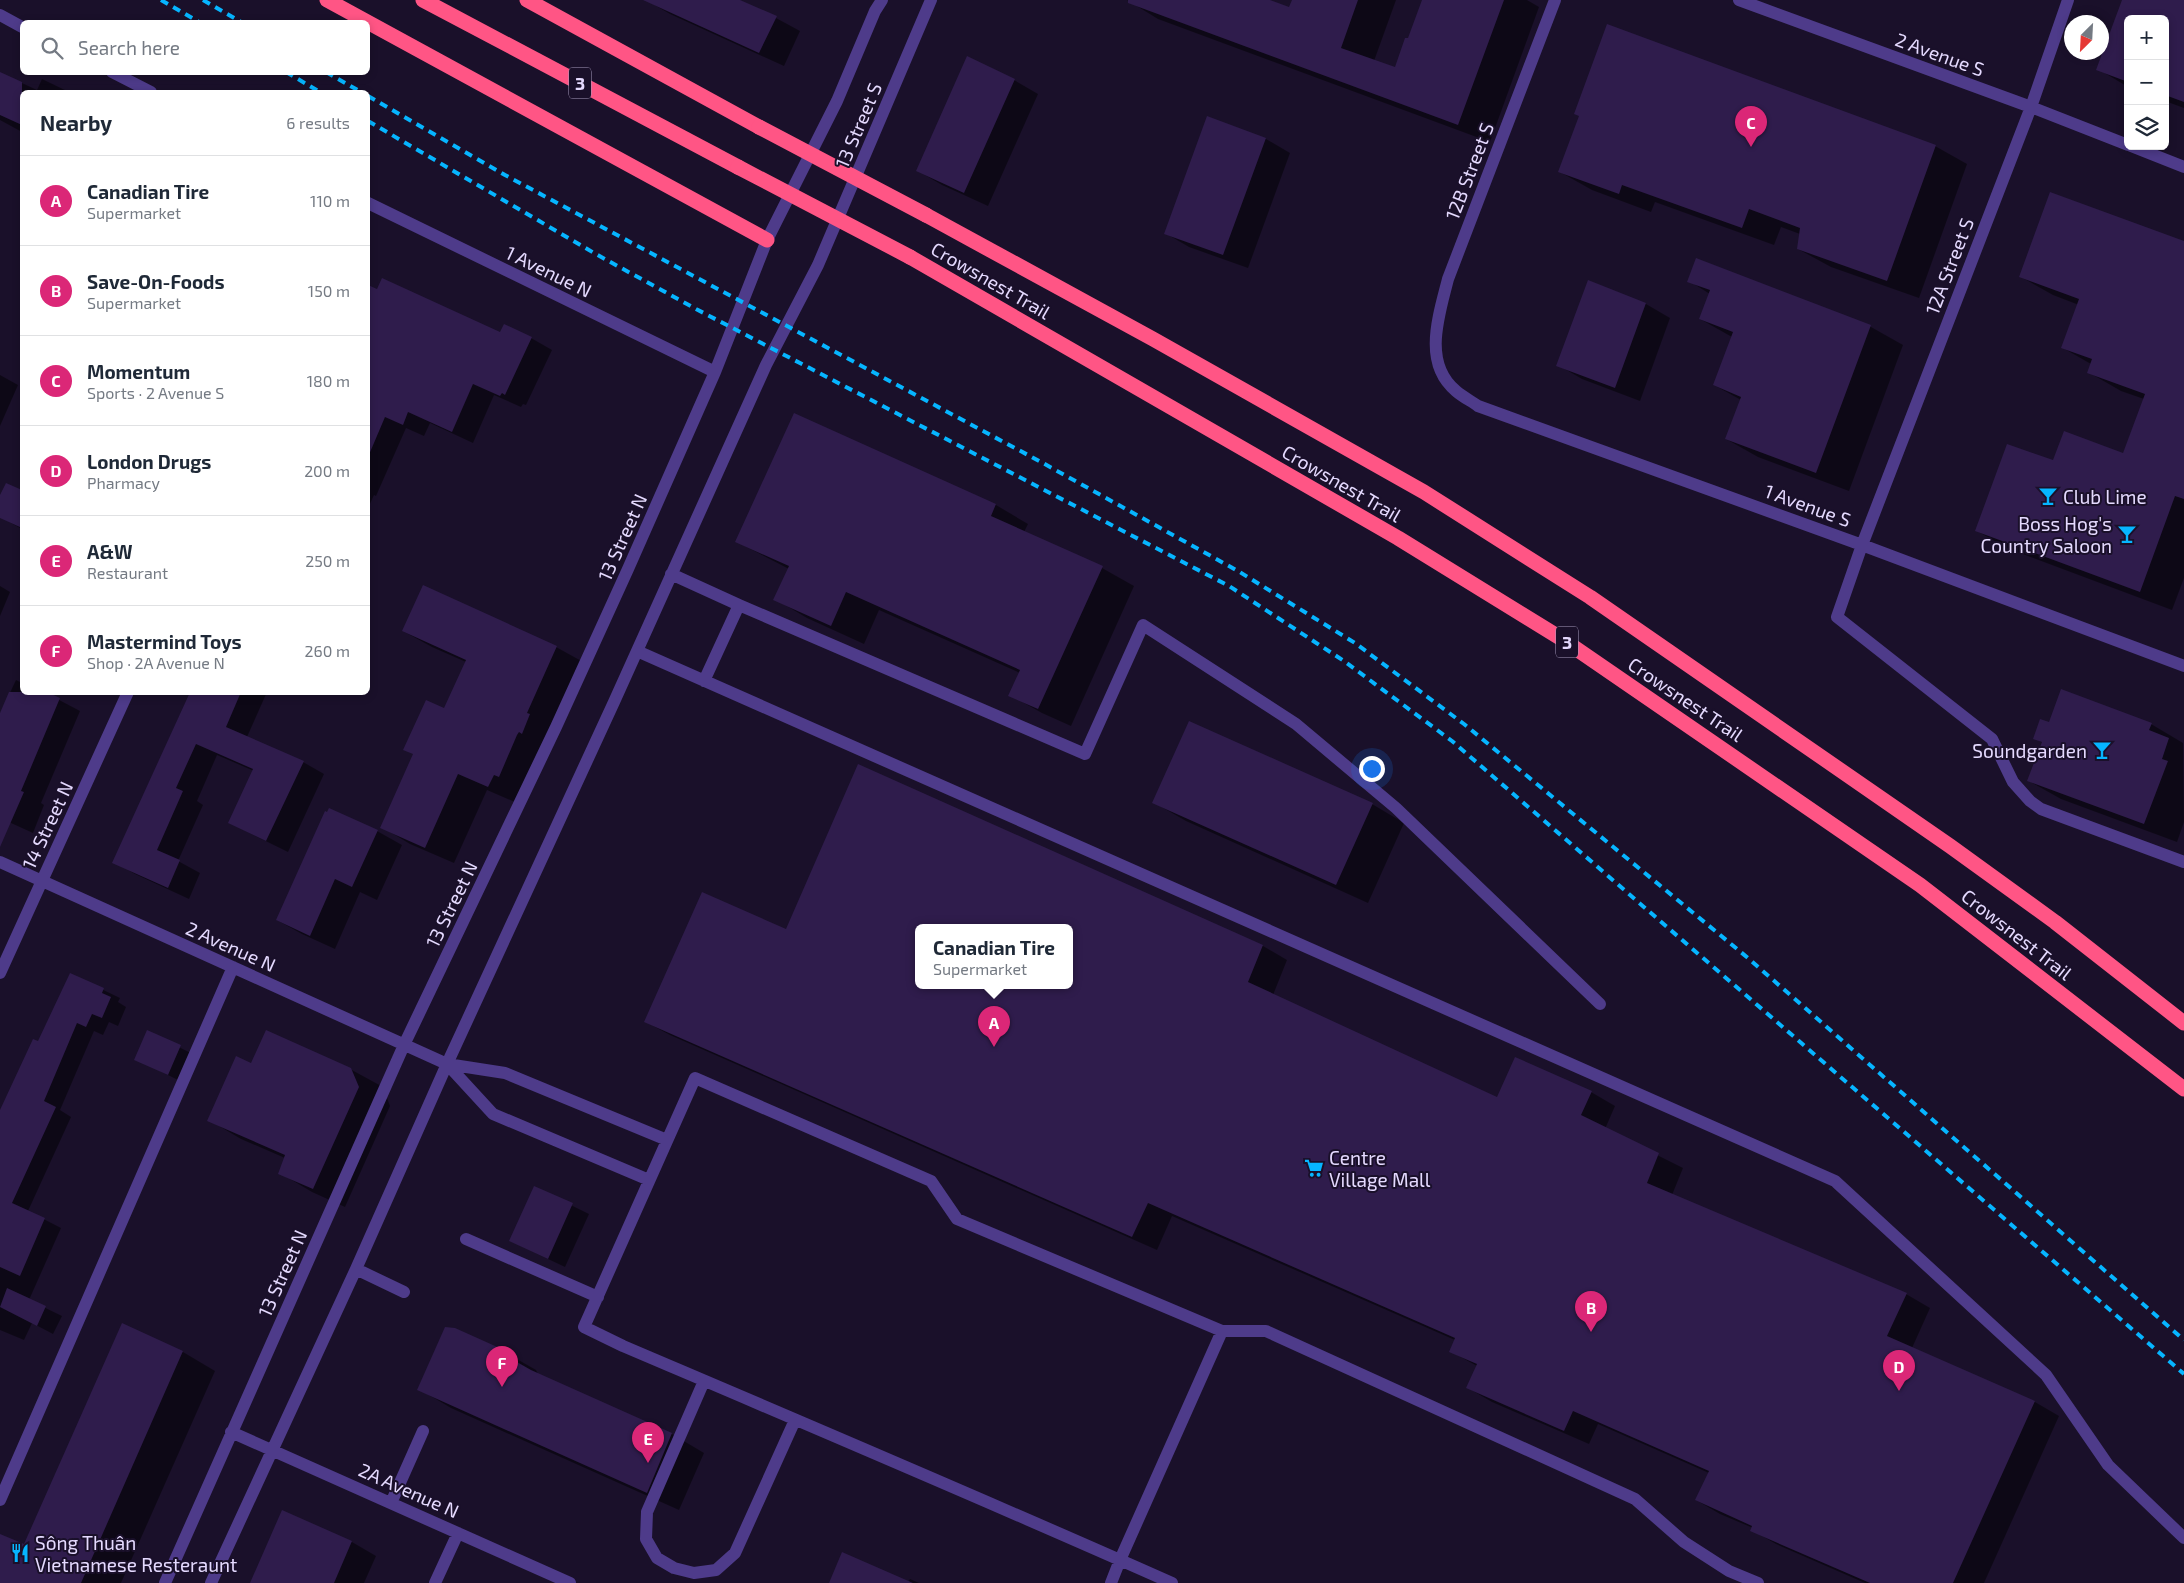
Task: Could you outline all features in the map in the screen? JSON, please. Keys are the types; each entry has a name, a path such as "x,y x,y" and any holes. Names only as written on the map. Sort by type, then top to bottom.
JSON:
{"highway":[{"path":"327,0 364,20"},
{"name":"Crowsnest Trail","path":"423,0 910,257 1390,534 1562,639 1920,884 2184,1089"},
{"name":"Crowsnest Trail","path":"528,0 759,127 1153,338 1424,492 1590,597 1942,840 2055,922 2184,1023"},
{"path":"370,23 767,240"},
{"path":"2055,922 2184,1009"},
{"path":"2114,1034 2184,1101"}],"street":[{"name":"13 Street S","path":"767,240 837,101 875,11 882,0"},
{"name":"13 Street S","path":"672,574 766,365 818,265 932,0"},
{"name":"12B Street S","path":"1436,360 1438,320 1448,279 1555,0"},
{"name":"2 Avenue S","path":"1739,0 2030,107 2124,144"},
{"name":"12A Street S","path":"2068,0 2030,107 1862,545 1838,617 1992,739 2013,782 2030,801 2041,809 2184,862"},
{"path":"0,16 20,26"},
{"path":"118,75 147,90"},
{"name":"2 Avenue S","path":"2139,150 2184,167"},
{"name":"1 Avenue N","path":"370,204 716,372"},
{"name":"13 Street N","path":"165,1583 404,1045 560,718 716,372 767,240"},
{"name":"1 Avenue S","path":"1436,360 1446,379 1455,390 1478,406 1862,545 2184,666"},
{"path":"211,1583 672,574 739,605 1085,754 1143,625 1296,724 1396,808 1600,1004"},
{"path":"704,681 739,605"},
{"path":"637,652 1835,1181 2046,1375 2108,1465 2184,1538"},
{"name":"14 Street N","path":"0,973 127,695"},
{"name":"2 Avenue N","path":"0,862 447,1064"},
{"path":"0,1500 233,967"},
{"path":"447,1064 505,1073 667,1140"},
{"path":"447,1064 492,1114 649,1180"},
{"path":"1172,1583 924,1474 623,1346 584,1327 695,1078 931,1182 957,1219 1051,1257 1222,1331 1266,1331 1635,1499 1684,1542 1729,1571 1758,1583"},
{"path":"466,1239 598,1297"},
{"path":"356,1269 404,1292"},
{"path":"1111,1583 1222,1331"},
{"path":"704,1380 647,1512 646,1539 657,1558 674,1568 694,1573 716,1570 735,1553 795,1420"},
{"path":"391,1503 423,1431"},
{"name":"2A Avenue N","path":"231,1432 570,1583"},
{"path":"435,1583 458,1533"}],"building":[{"path":"643,0 740,0 777,16 759,53"},
{"path":"1128,0 1270,0 1289,7 1292,0 1358,0 1341,48 1395,67 1405,38 1408,38 1422,0 1504,0 1458,125 1128,3"},
{"path":"2122,0 2184,0 2184,102 2169,96 2169,15 2124,15 2124,80 2096,70 2100,60 2109,60 2109,35"},
{"path":"1607,24 1936,145 1887,281 1797,249 1800,228 1749,209 1742,228 1622,185 1619,194 1558,172 1579,116 1574,114"},
{"path":"967,56 1015,79 964,193 916,171"},
{"path":"0,72 22,82 22,90 20,90 20,124 0,115"},
{"path":"1207,116 1266,138 1223,255 1164,234"},
{"path":"2050,192 2184,241 2184,499 2175,496 2140,592 1975,531 2007,444 2053,460 2064,431 2123,453 2145,394 2087,373 2092,359 2061,348 2079,299 2019,277"},
{"path":"1696,258 1871,325 1816,473 1725,439 1741,397 1713,385 1733,332 1699,319 1710,290 1687,282"},
{"path":"382,278 500,332 504,324 532,337 505,395 502,393 500,396 473,384 452,432 408,412 403,425 385,417 370,452 370,286 377,289"},
{"path":"1588,280 1646,303 1615,388 1556,366"},
{"path":"794,413 996,504 991,516 1103,566 1038,709 1008,696 1020,670 846,592 831,626 773,600 789,566 735,542"},
{"path":"6,483 20,489 20,527 0,518 0,495"},
{"path":"423,585 557,646 527,713 530,714 522,734 519,732 517,735 499,777 494,775 488,787 458,774 425,848 380,828 413,754 403,750 426,700 444,708 466,660 402,631"},
{"name":"Soundgarden","path":"2061,689 2152,723 2149,730 2169,738 2162,759 2168,761 2144,824 2027,781 2042,742 2033,739 2040,719 2049,722"},
{"path":"9,692 20,692 20,695 54,695 60,698 21,791 24,792 0,847 0,713"},
{"path":"189,695 240,695 226,727 304,761 266,841 228,823 253,769 196,744 176,788 183,791 157,850 180,860 168,888 112,863"},
{"path":"1189,721 1373,803 1336,885 1152,803"},
{"name":"Centre Village Mall","path":"858,764 1263,945 1248,982 1497,1097 1515,1057 1592,1091 1581,1115 1659,1153 1647,1183 1907,1293 1887,1336 2035,1401 1953,1583 1870,1583 1750,1531 1752,1526 1695,1500 1709,1471 1573,1411 1564,1431 1466,1388 1477,1364 1449,1352 1455,1338 1148,1203 1132,1237 644,1022 702,892 786,929"},
{"path":"329,808 378,830 352,887 335,879 310,936 276,920 325,811 327,812"},
{"path":"70,973 104,988 102,993 111,997 102,1018 92,1014 86,1027 77,1023 44,1101 56,1107 12,1203 45,1218 20,1276 0,1267 0,1110 33,1039 38,1041"},
{"path":"147,1030 181,1045 168,1075 134,1060"},
{"path":"266,1030 351,1068 359,1087 313,1189 278,1174 285,1155 207,1121 236,1056 251,1063"},
{"path":"534,1186 573,1203 548,1259 509,1241"},
{"path":"7,1288 46,1306 37,1326 0,1307"},
{"path":"122,1323 183,1351 81,1583 0,1583 0,1534 24,1544"},
{"path":"445,1327 455,1328 504,1350 508,1357 531,1370 672,1433 647,1493 417,1390"},
{"path":"282,1510 352,1541 334,1583 250,1583"},
{"path":"842,1552 913,1583 829,1583"}],"railway":[{"path":"161,0 196,20"},
{"path":"203,0 238,20"},
{"path":"291,75 317,90"},
{"path":"331,75 358,90"},
{"path":"370,97 505,175 1041,462 1238,571 1355,643 1464,724 1748,958 2184,1340"},
{"path":"370,122 594,253 696,309 1229,586 1344,661 1452,741 2184,1374"}],"place":[{"name":"Momentum","path":"1751,147"},
{"name":"Club Lime","path":"2048,496"},
{"name":"Boss Hog's Country Saloon","path":"2127,534"},
{"name":"Soundgarden","path":"2102,750"},
{"name":"Canadian Tire","path":"994,1047"},
{"name":"Centre Village Mall","path":"1314,1168"},
{"name":"Save-On-Foods","path":"1591,1332"},
{"name":"Mastermind Toys","path":"502,1387"},
{"name":"London Drugs","path":"1899,1391"},
{"name":"A&W","path":"648,1463"},
{"name":"Sông Thuân Vietnamese Resteraunt","path":"20,1553"}]}
